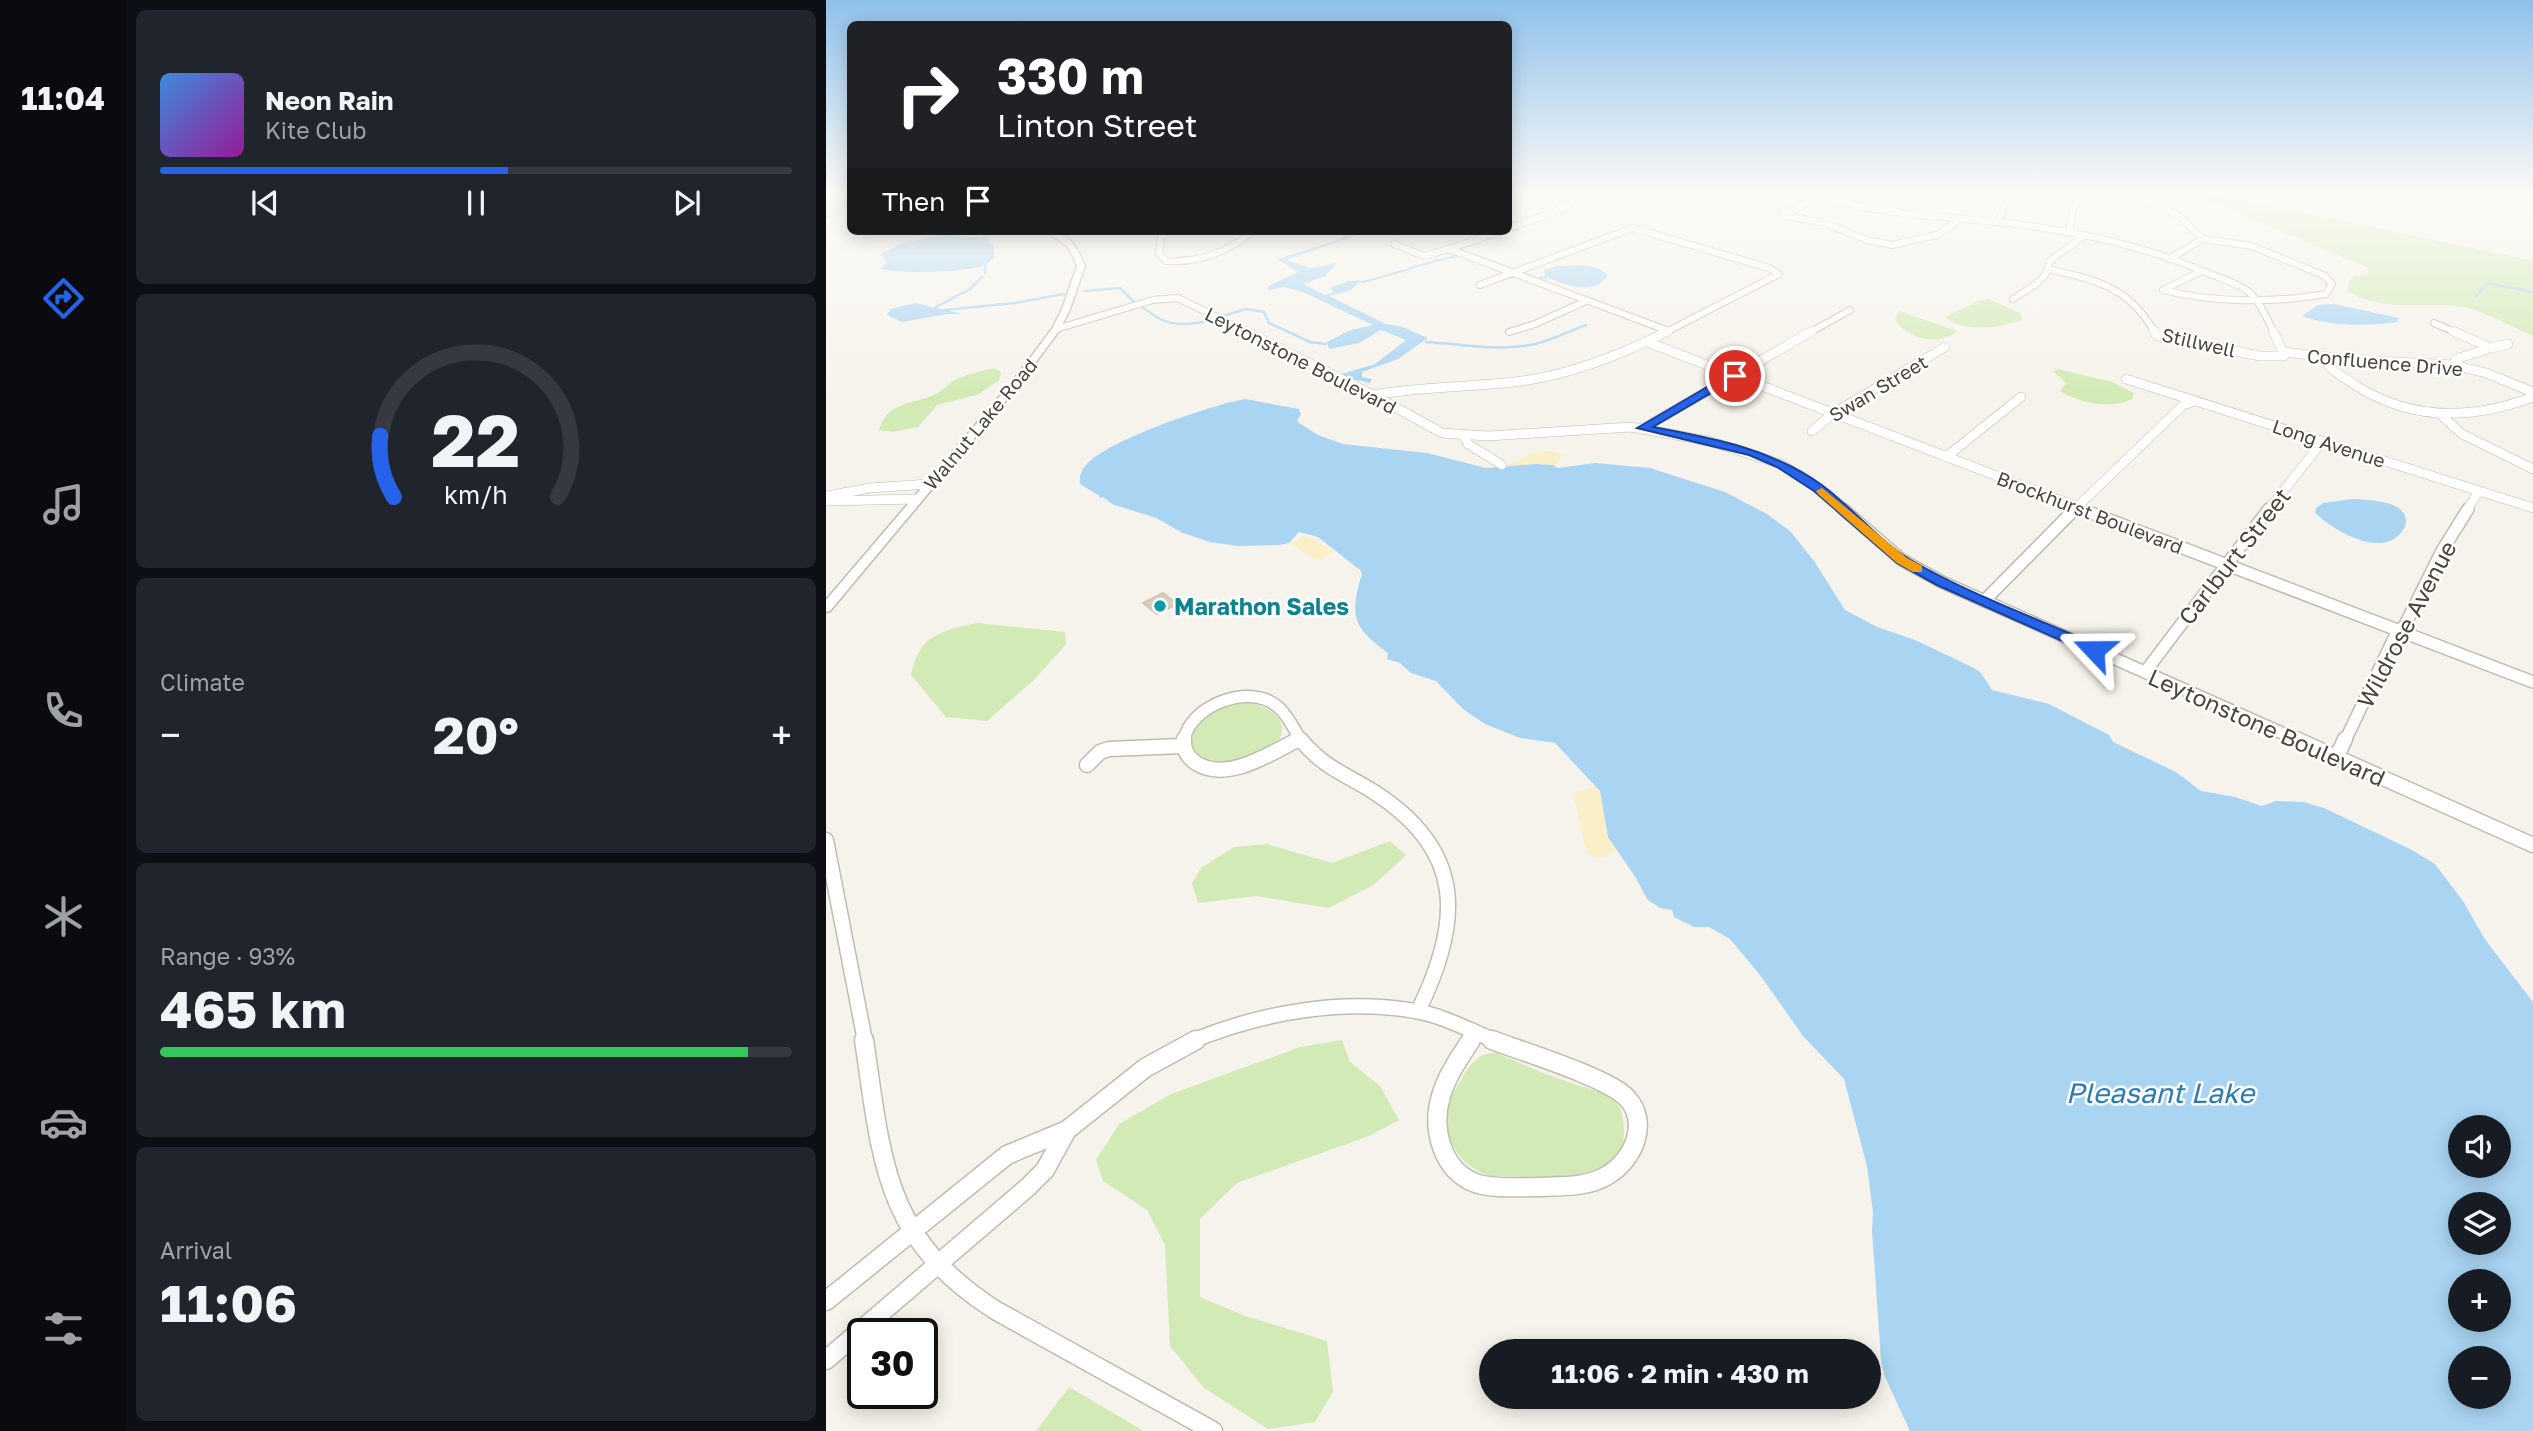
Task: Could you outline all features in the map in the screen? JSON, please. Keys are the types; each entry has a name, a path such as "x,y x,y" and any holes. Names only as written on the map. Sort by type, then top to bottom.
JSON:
{"street":[{"name":"Walnut Lake Road","path":"826,608 1015,384 1056,329 1066,309 1081,266 1080,263"},
{"path":"1486,263 1666,330"},
{"path":"1480,285 1540,263"},
{"path":"1373,395 1401,390 1490,386 1585,368 1647,342 1779,274 1752,263"},
{"path":"2012,299 2042,281 2047,276 2050,263"},
{"name":"Confluence Drive","path":"2181,263 2240,287 2253,297 2261,307 2283,352 2454,365 2486,373 2533,392"},
{"path":"2202,271 2162,290 2172,293 2253,297 2326,294 2332,284 2325,276 2293,263"},
{"name":"Stillwell","path":"2048,269 2094,281 2123,293 2144,314 2156,335 2260,356 2277,358 2284,356 2283,352"},
{"name":"Leytonstone Boulevard","path":"1056,329 1153,300 1178,298 1373,395 1441,433 1464,436 1618,426 1643,428 1730,446 1781,464 1819,488 1902,560 1984,601 2533,845"},
{"path":"1509,332 1587,301"},
{"path":"1643,428 1850,310"},
{"path":"2434,323 2491,348"},
{"name":"Brockhurst Boulevard","path":"1647,342 2533,682"},
{"path":"2454,365 2456,359 2508,344"},
{"name":"Swan Street","path":"1812,431 1834,413 1945,347"},
{"path":"2321,356 2327,365 2376,398 2397,406 2442,416 2483,412 2533,397"},
{"name":"Long Avenue","path":"2126,379 2533,508"},
{"path":"1946,457 2021,397"},
{"path":"1984,601 2036,545 2183,405 2192,402"},
{"path":"2442,416 2462,435 2533,469"},
{"name":"Leytonstone Boulevard","path":"1464,436 1468,444 1502,465"},
{"name":"Carlburt Street","path":"2145,672 2225,564 2323,442"},
{"path":"826,498 870,488 929,484"},
{"name":"Wildrose Avenue","path":"2336,759 2395,636 2406,625 2442,551 2479,491"},
{"path":"826,498 917,499"},
{"path":"1300,739 1244,765 1227,769 1196,764 1186,757 1182,746 1184,734 1191,722 1203,712 1218,703 1253,696 1278,706 1300,739 1327,767 1379,795 1410,822 1434,849 1447,883 1452,908 1446,946 1436,978 1418,1011"},
{"path":"1087,765 1100,752 1109,749 1182,746"},
{"path":"826,839 855,978 887,1169 900,1207 912,1231 936,1264 965,1291 1005,1316 1213,1431"},
{"path":"826,1301 1007,1155 1067,1130 1145,1068 1181,1046 1224,1028 1282,1015 1331,1007 1379,1007 1418,1011 1607,1084 1627,1097 1638,1120 1634,1150 1624,1163 1610,1175 1595,1182 1570,1185 1507,1188 1477,1184 1464,1178 1453,1168 1441,1148 1437,1130 1438,1113 1445,1087 1474,1034"},
{"path":"826,1360 1045,1170 1067,1130"}],"green space":[{"path":"2356,263 2533,263 2533,336 2466,307 2387,304 2360,298 2347,291 2349,281 2368,274 2368,268"},
{"path":"1989,299 2020,313 2023,320 1983,328 1962,326 1945,317 1978,301"},
{"path":"1899,311 1957,331 1942,339 1924,339 1901,327 1895,320"},
{"path":"995,368 1001,372 999,380 979,394 937,405 918,427 893,432 879,430 883,420 895,408 936,394 963,376"},
{"path":"2058,369 2112,382 2134,393 2132,399 2114,404 2096,404 2077,399 2060,391 2066,383 2053,371"},
{"path":"978,623 1065,632 1066,644 1033,681 987,721 946,717 911,675 915,662 926,643 934,637 953,628"},
{"path":"1238,702 1254,704 1276,716 1282,729 1280,738 1261,751 1240,759 1218,761 1196,758 1190,751 1190,731 1214,709"},
{"path":"1390,841 1406,855 1375,884 1329,908 1257,896 1198,903 1192,883 1201,868 1234,847 1267,844 1332,863"},
{"path":"1342,1040 1350,1062 1380,1086 1399,1120 1369,1136 1237,1183 1200,1219 1200,1297 1245,1316 1327,1341 1333,1392 1315,1422 1268,1429 1204,1388 1170,1346 1165,1245 1147,1210 1103,1181 1096,1160 1119,1124 1171,1094 1300,1047"},
{"path":"1496,1053 1612,1098 1620,1109 1624,1132 1620,1150 1609,1163 1592,1171 1572,1175 1491,1176 1480,1172 1463,1159 1456,1151 1448,1131 1450,1100 1472,1063 1484,1055"},
{"path":"1069,1387 1144,1431 1036,1431"}],"sand":[{"path":"1549,451 1563,454 1555,466 1537,464 1505,467 1533,453"},
{"path":"1305,535 1334,551 1317,561 1291,544"},
{"path":"1597,786 1609,836 1616,851 1598,859 1587,854 1573,793"}],"water":[{"path":"887,263 988,263 949,271 914,272 880,268"},
{"path":"1283,263 1295,263 1310,268 1337,263 1325,276 1303,284 1325,295 1334,292 1330,288 1348,281 1361,280 1351,290 1329,296 1386,324 1400,326 1428,338 1398,359 1362,372 1362,377 1372,379 1370,383 1351,379 1342,374 1375,364 1406,340 1381,330 1359,343 1329,349 1327,342 1348,331 1373,325 1305,293 1284,287 1268,290 1269,286 1298,272"},
{"path":"1557,266 1591,266 1608,275 1595,286 1579,287 1546,277 1544,270"},
{"path":"915,303 962,314 902,322 887,315 891,309"},
{"path":"2334,304 2399,318 2397,322 2350,325 2302,316 2318,305"},
{"name":"Pleasant Lake","path":"1245,399 1299,409 1299,423 1318,435 1343,444 1427,453 1486,468 1537,464 1558,468 1595,463 1650,468 1725,492 1767,514 1791,532 1814,561 1845,610 1877,627 1915,640 1974,668 1981,673 1992,690 2049,704 2109,735 2113,742 2176,772 2201,791 2235,797 2262,806 2276,801 2303,802 2324,808 2412,850 2435,864 2463,901 2484,938 2533,1002 2533,1431 1910,1431 1885,1377 1881,1360 1873,1213 1867,1166 1844,1079 1803,1036 1760,975 1730,939 1709,927 1694,927 1674,917 1672,910 1660,908 1647,899 1608,837 1600,791 1555,743 1520,738 1485,724 1463,709 1436,681 1411,673 1400,663 1387,659 1388,653 1367,636 1357,620 1355,611 1362,574 1360,570 1318,537 1299,532 1289,543 1279,545 1238,546 1210,542 1183,533 1156,518 1112,504 1080,484 1083,469 1098,455 1137,435 1186,416"},
{"path":"2353,499 2397,507 2406,518 2403,530 2387,542 2371,543 2345,534 2315,513 2316,508 2323,503"}],"building":[{"name":"Marathon Sales","path":"1163,593 1177,604 1157,614 1143,603"}],"waterway":[{"path":"1362,282 1428,263"},
{"path":"1495,263 1512,269"},
{"path":"985,265 985,273"},
{"path":"1523,273 1538,279 1546,277"},
{"path":"936,307 970,289 982,277"},
{"path":"2476,296 2488,283 2533,292"},
{"path":"1085,291 1120,288 1134,302"},
{"path":"944,310 1015,303 1064,294"},
{"path":"1140,306 1172,323 1192,324 1212,320"},
{"path":"1223,316 1246,309 1264,312 1269,323 1310,342 1326,344"},
{"path":"1426,342 1494,347 1521,346 1548,340 1586,325"}],"slow traffic":[{"path":"1822,491 1902,560 1917,569"}],"place":[{"name":"Marathon Sales","path":"1160,606"}],"route":[{"path":"1735,376 1643,428 1709,441 1781,464 1819,488 1902,560 1942,582 2094,650"}]}
